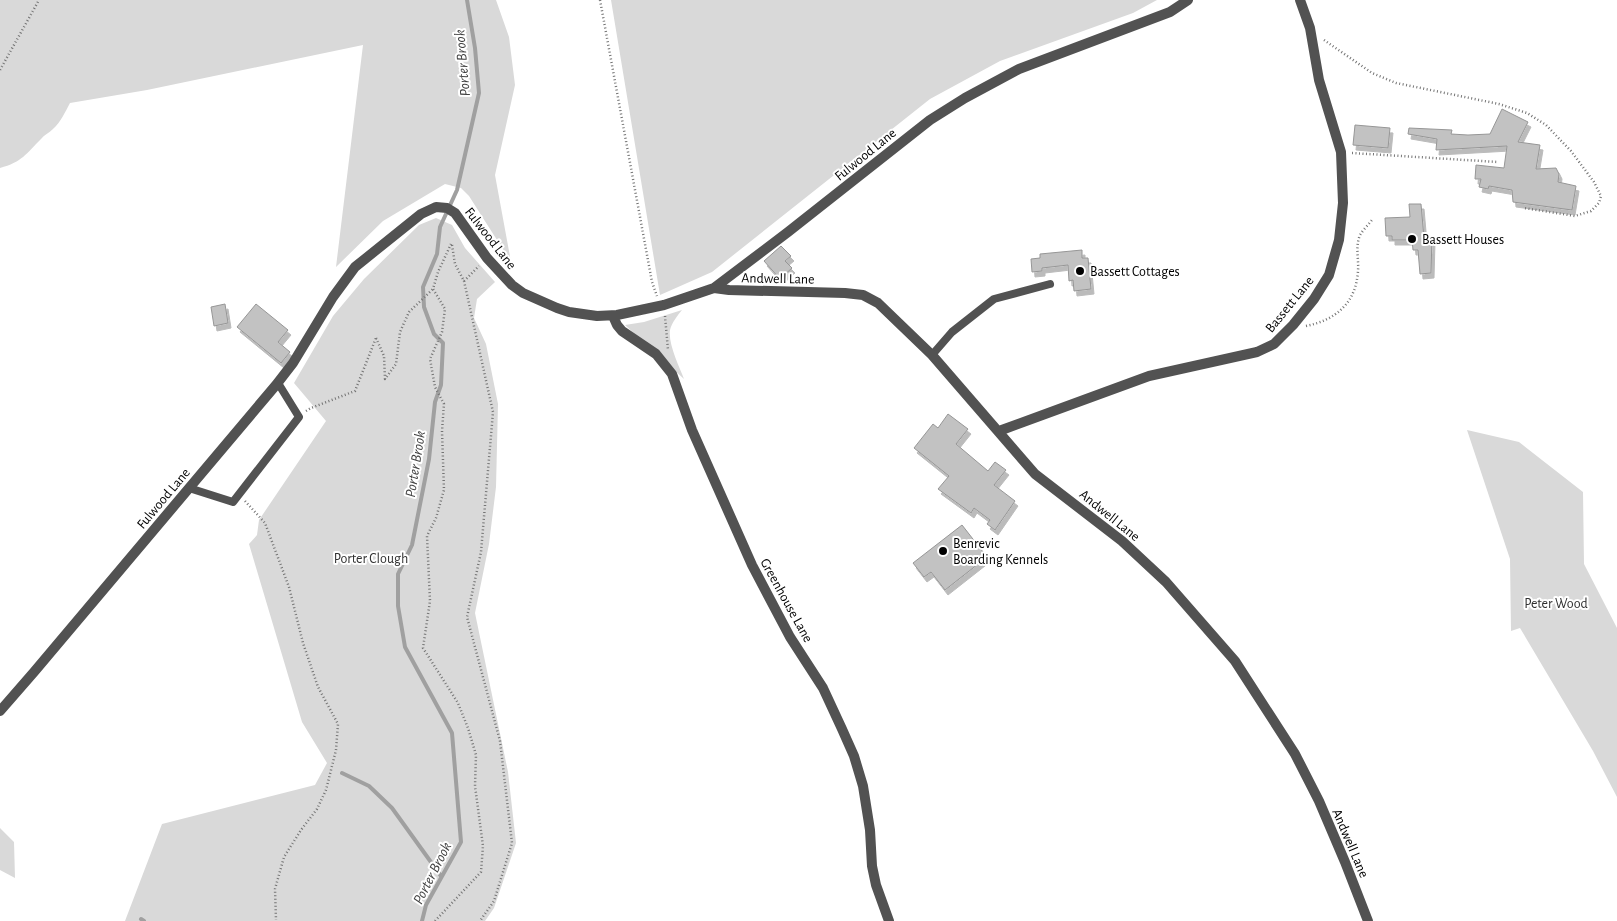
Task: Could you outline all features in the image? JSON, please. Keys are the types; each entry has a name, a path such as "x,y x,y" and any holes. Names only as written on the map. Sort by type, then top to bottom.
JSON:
{"street":[{"name":"Fulwood Lane","path":"0,711 278,382 293,363 333,297 356,267 421,214 436,208 447,208 455,213 487,258 512,285 523,294 569,312 613,316 664,305 714,288 930,120 958,102 1019,69 1170,12 1188,0"},
{"name":"Bassett Lane","path":"999,431 1150,376 1258,352 1274,344 1293,325 1314,299 1330,275 1339,240 1343,203 1341,152 1319,80 1312,35 1300,0"},
{"name":"Andwell Lane","path":"714,288 845,293 863,295 878,302 932,355 1035,474 1122,541 1166,582 1235,660 1295,754 1319,801 1346,862 1368,921"},
{"name":"Greenhouse Lane","path":"613,316 617,325 656,354 672,374 692,430 752,564 790,638 823,688 842,729 854,756 863,786 870,830 872,866 876,885 890,921"}],"lane":[{"path":"932,355 952,332 994,298 1050,284"},
{"path":"190,488 233,502 240,494 299,417 278,382"}],"path":[{"path":"0,70 39,0"},
{"path":"600,0 652,282 657,296 664,305 669,356"},
{"path":"1312,35 1322,38 1372,73 1396,83 1500,104 1526,114 1546,125 1571,152 1594,182 1601,196 1599,203 1591,211 1575,216 1524,208"},
{"path":"1341,152 1498,162"},
{"path":"1293,325 1302,327 1321,323 1335,316 1346,306 1356,285 1358,269 1357,247 1360,235 1372,220"},
{"path":"299,417 311,408 355,391 376,338 384,356 385,379 396,364 400,332 410,312 433,289 438,272 452,244 455,264 464,280 493,412 481,552 467,617 500,741 512,843 494,901 480,921"},
{"path":"464,280 487,258"},
{"path":"433,289 445,309 442,332 430,359 435,387 444,404 442,431 444,490 436,518 427,536 430,601 423,648 458,703 468,728 476,755 475,786 483,846 481,872 434,921"},
{"path":"240,494 265,524 289,587 303,643 318,687 338,724 336,750 326,790 317,809 284,857 275,889 276,920"}],"green space":[{"path":"0,0 496,0 509,37 515,85 495,175 511,262 469,196 461,188 445,184 383,221 336,267 363,45 147,90 70,103 56,126 27,153 14,163 0,168"},
{"path":"611,0 1157,0 1133,13 1000,61 930,99 712,272 660,295"},
{"name":"Porter Clough","path":"436,218 452,225 465,248 495,282 477,299 474,318 486,344 498,404 496,487 489,544 475,613 508,772 516,843 494,908 485,921 125,921 162,824 315,785 327,763 302,722 249,544 257,535 259,520 326,421 294,383 333,316 364,279 419,225"},
{"path":"682,310 672,324 670,336 674,355 684,379 625,325 644,322"},
{"name":"Peter Wood","path":"1467,430 1519,442 1583,492 1584,564 1617,628 1617,797 1593,751 1520,628 1511,631 1510,559"},
{"path":"0,828 14,842 15,878 0,870"}],"building":[{"path":"1502,109 1528,122 1518,142 1540,145 1536,169 1556,168 1559,174 1558,182 1576,186 1572,210 1513,202 1512,190 1489,186 1488,189 1479,187 1481,179 1475,179 1476,165 1504,168 1507,146 1436,150 1437,139 1408,134 1409,128 1452,130 1451,134 1490,134"},
{"path":"1355,125 1390,128 1388,148 1353,145"},
{"name":"Bassett Houses","path":"1409,204 1421,204 1424,238 1432,237 1431,273 1420,274 1418,250 1413,250 1412,240 1392,240 1392,236 1386,236 1385,218 1410,217"},
{"path":"781,246 791,256 785,261 792,268 780,279 764,261"},
{"name":"Bassett Cottages","path":"1082,250 1082,258 1088,258 1091,289 1074,291 1073,280 1069,281 1068,265 1042,268 1042,271 1032,272 1031,259 1040,258 1040,254"},
{"path":"225,304 228,323 214,326 211,307"},
{"path":"256,304 288,330 278,342 290,352 281,363 237,327"},
{"path":"948,414 968,429 956,444 988,471 995,462 1006,470 994,485 1015,501 995,530 987,524 990,520 974,508 971,513 938,489 949,476 914,448 933,424 938,428"},
{"path":"962,525 987,557 945,590 931,572 924,577 913,563"}],"waterway":[{"name":"Porter Brook","path":"422,921 426,905 461,842 452,733 405,647 398,606 398,574 412,545 429,459 435,402 441,385 443,343 434,334 424,307 423,287 437,254 440,227 457,190 479,93 475,48 467,0"},
{"path":"342,773 369,786 392,808 441,876"}],"place":[{"name":"Bassett Houses","path":"1412,239"},
{"name":"Bassett Cottages","path":"1080,271"},
{"name":"Benrevic Boarding Kennels","path":"943,551"}]}
